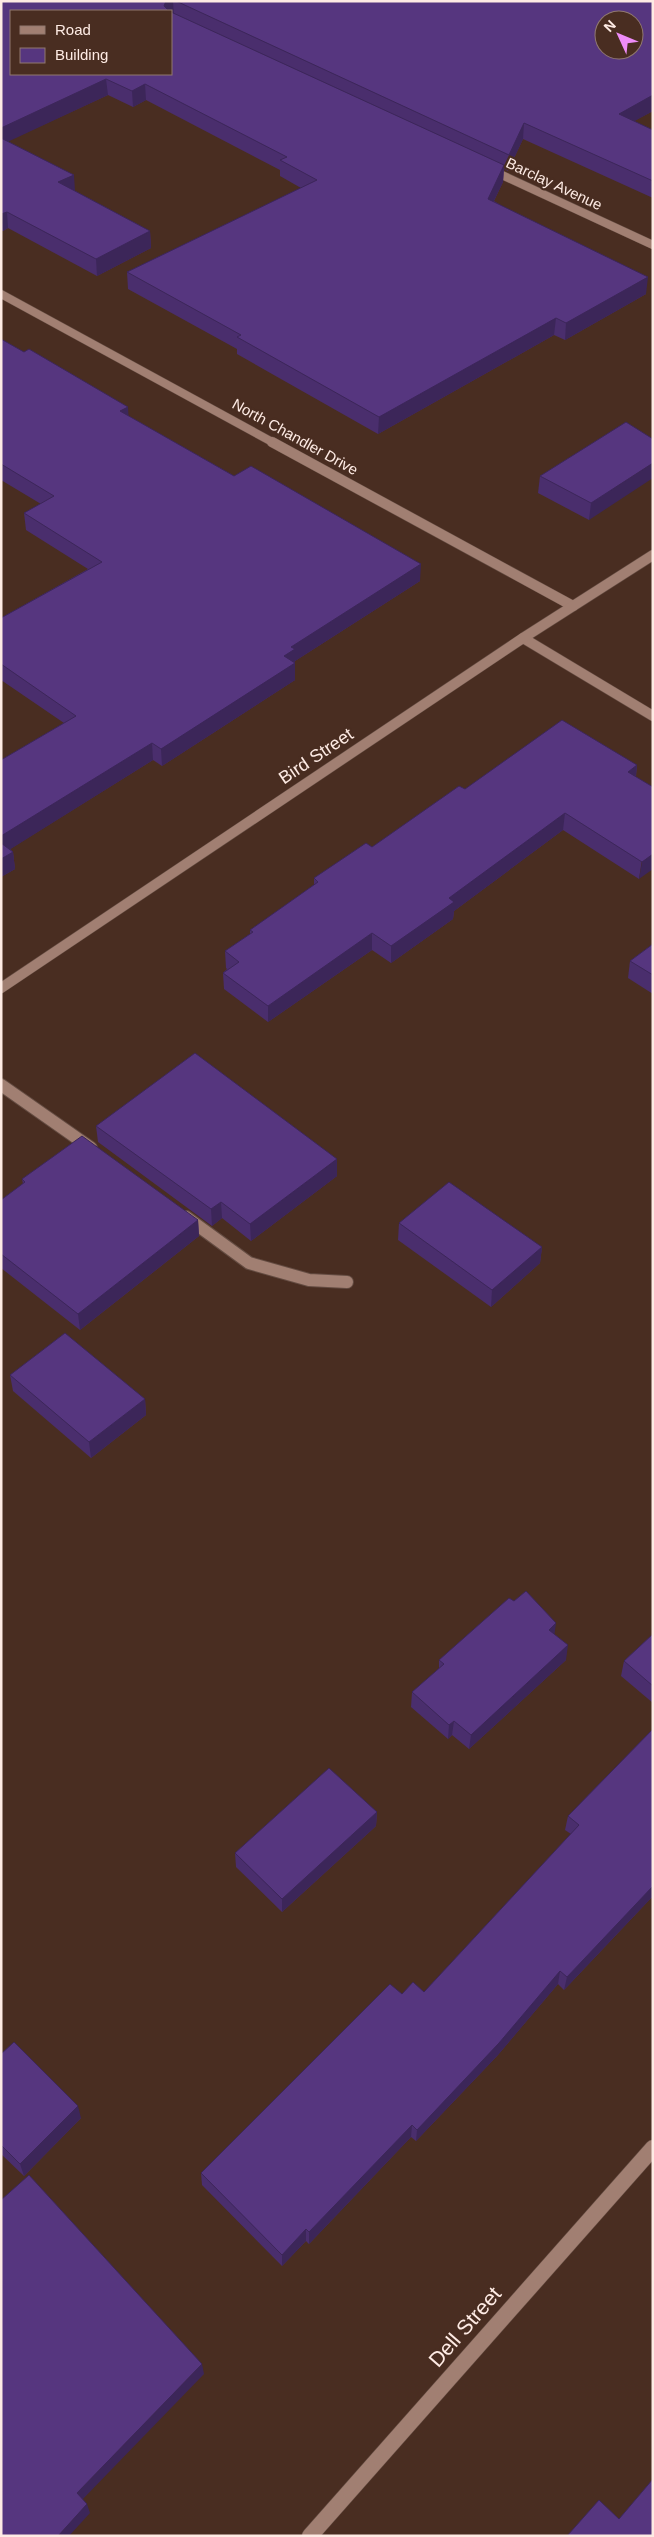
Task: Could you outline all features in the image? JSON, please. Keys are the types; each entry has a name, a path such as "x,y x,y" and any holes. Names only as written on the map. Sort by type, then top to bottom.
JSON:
{"street":[{"name":"Barclay Avenue","path":"483,166 653,245"},
{"name":"North Chandler Drive","path":"1,294 574,606"},
{"name":"Bird Street","path":"1,988 523,638 653,555"},
{"path":"523,638 653,716"},
{"path":"1,1084 103,1156"},
{"path":"180,1212 249,1263 309,1280 347,1282"},
{"name":"Dell Street","path":"310,2536 653,2148"}],"building":[{"path":"1,1 166,1 164,6 168,10 10,10 10,75 172,75 172,12 504,165 488,199 648,277 566,323 556,318 379,417 237,337 241,335 127,272 317,180 280,160 287,157 145,84 132,91 106,79 1,128"},
{"path":"176,1 653,1 653,95 619,114 653,130 653,181 524,123 509,155"},
{"path":"1,138 74,175 58,182 150,231 96,259 7,212 1,214"},
{"path":"1,339 24,352 29,349 128,407 120,411 234,476 251,466 421,564 291,647 295,649 284,656 295,663 161,749 152,743 1,836 1,760 76,716 1,664 1,618 102,562 24,513 54,496 1,464"},
{"path":"626,422 653,439 653,463 591,503 540,476"},
{"path":"562,720 637,765 628,772 653,787 653,854 642,862 565,813 449,898 454,902 391,946 372,933 268,1006 223,973 239,962 225,951 253,932 250,930 318,882 314,878 366,843 372,847 459,786 465,789"},
{"path":"1,843 13,852 1,859"},
{"path":"653,944 653,975 630,961"},
{"path":"195,1053 337,1159 250,1224 221,1202 211,1209 96,1126"},
{"path":"82,1136 198,1220 78,1314 1,1254 1,1200 25,1182 22,1179"},
{"path":"449,1182 542,1247 492,1290 399,1223"},
{"path":"65,1333 145,1399 89,1442 10,1375"},
{"path":"526,1591 556,1623 549,1630 568,1645 471,1735 454,1721 449,1725 412,1692 444,1664 439,1660 509,1598 514,1601"},
{"path":"653,1634 653,1686 624,1661"},
{"path":"653,1729 653,1886 567,1977 560,1971 499,2043 417,2130 412,2125 309,2232 306,2229 282,2255 201,2173 390,1984 402,1994 413,1982 424,1992 579,1825 568,1816"},
{"path":"329,1768 377,1812 282,1899 235,1853"},
{"path":"14,2042 78,2106 20,2164 1,2145 1,2054"},
{"path":"29,2175 202,2364 77,2493 87,2504 58,2536 1,2536 1,2200"},
{"path":"653,2479 653,2536 567,2536 599,2500 619,2519"}]}
